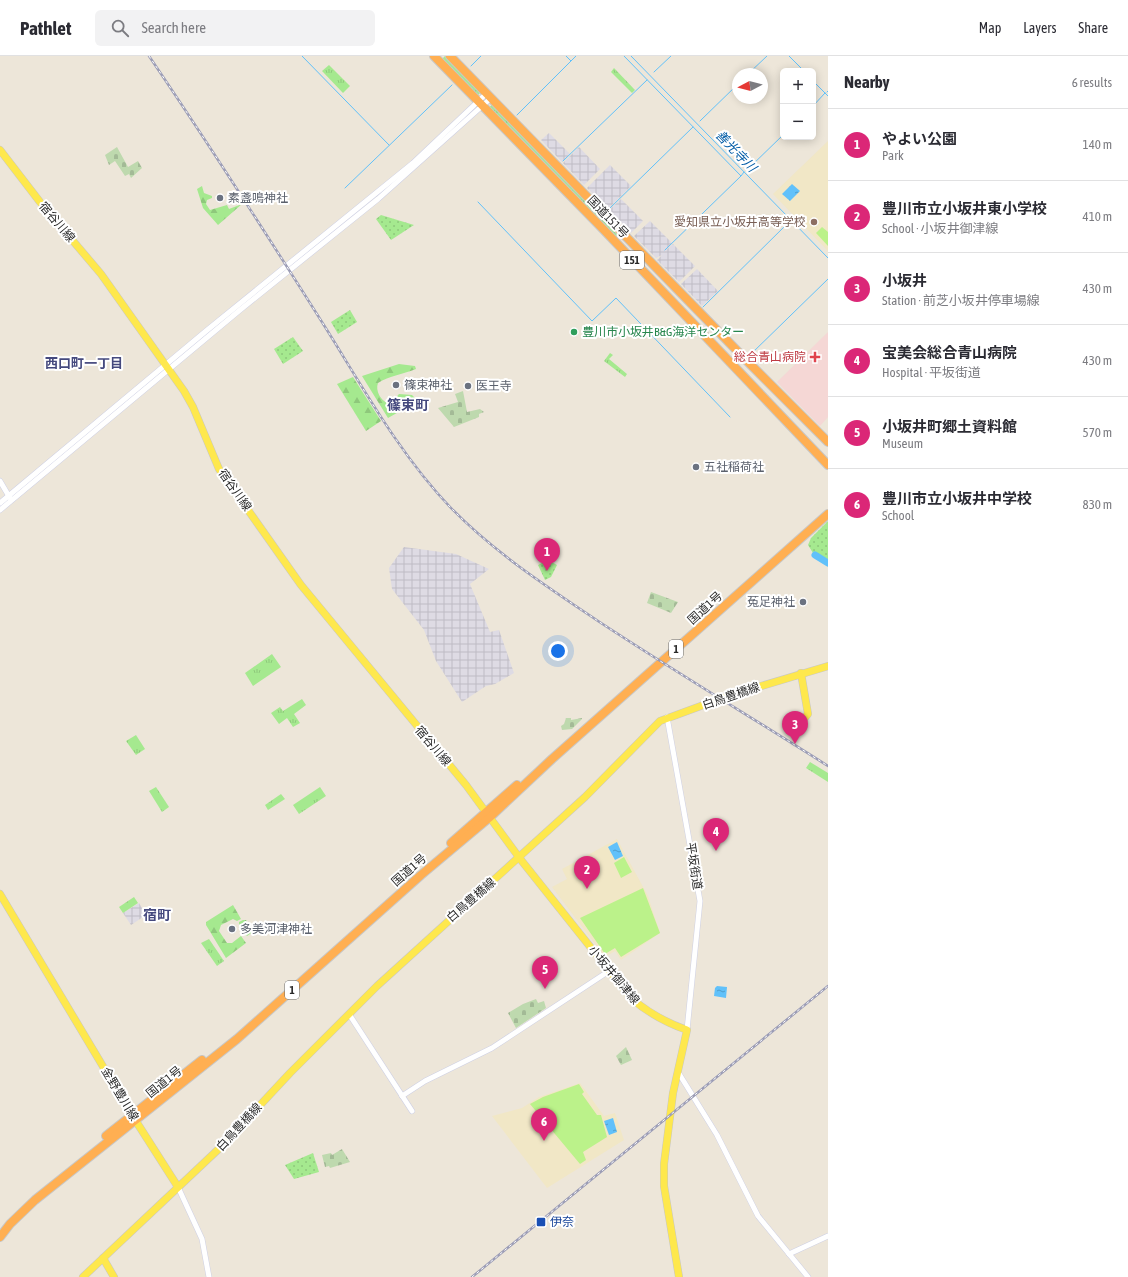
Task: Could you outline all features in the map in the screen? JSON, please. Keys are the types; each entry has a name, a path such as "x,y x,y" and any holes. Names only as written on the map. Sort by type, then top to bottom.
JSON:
{"highway":[{"name":"国道151号","path":"434,56 604,230 828,465"},
{"name":"国道151号","path":"450,56 736,350 828,442"},
{"name":"国道1号","path":"0,1229 24,1203 237,1039 421,876 828,507"},
{"name":"国道1号","path":"488,815 828,514"},
{"name":"国道1号","path":"0,1238 10,1224 35,1200 134,1118"}],"main road":[{"name":"宿谷川線","path":"0,150 40,202 101,274 167,368 191,404 219,469 301,585 466,785 488,815"},
{"name":"白鳥豊橋線","path":"178,1187 224,1144 290,1073 349,1014 442,926 585,797 655,725 667,717 801,673 828,666"},
{"path":"797,727 808,714 801,673"},
{"name":"小坂井御津線","path":"488,815 519,857 631,998 641,1007 667,1022 687,1030"},
{"name":"金野豊川線","path":"0,894 134,1118 178,1187"},
{"path":"679,1277 664,1186 664,1170 672,1102 687,1030"},
{"path":"83,1277 178,1187"},
{"path":"103,1258 114,1277"}],"street":[{"path":"0,503 378,199 489,95"},
{"path":"0,510 167,368"},
{"path":"0,482 12,501"},
{"name":"平坂街道","path":"667,717 700,901 687,1030"},
{"path":"402,1096 425,1081 492,1048 609,971"},
{"path":"349,1014 412,1111"},
{"path":"678,1072 717,1136 758,1216 808,1277"},
{"path":"178,1187 202,1240 209,1277"},
{"path":"788,1254 828,1236"}],"shaded area":[{"path":"549,133 570,154 562,162 541,140"},
{"name":"愛知県立小坂井高等学校","path":"828,141 828,251 773,194"},
{"path":"579,147 600,169 584,185 563,163"},
{"path":"610,165 631,186 608,209 587,188"},
{"path":"621,199 643,221 631,233 609,210"},
{"path":"650,221 672,243 665,251 673,244 695,266 679,282 657,260 662,255 656,258 634,236"},
{"path":"697,269 718,291 702,306 681,284"},
{"name":"総合青山病院","path":"828,332 828,417 820,426 777,382"},
{"path":"404,547 456,554 489,569 470,584 490,632 499,630 514,673 495,684 486,686 462,702 436,661 424,630 392,589 389,568"},
{"path":"617,839 648,896 660,933 621,960 615,951 605,957 552,887 567,879 562,869"},
{"path":"139,903 146,915 131,925 123,913"},
{"path":"580,1083 604,1116 615,1113 624,1140 547,1188 492,1116 522,1108 539,1097"}],"green space":[{"path":"445,56 480,93 476,97 442,59"},
{"path":"329,65 350,86 343,93 322,71"},
{"path":"614,68 635,90 632,93 611,72"},
{"path":"493,104 618,235 614,239 487,109"},
{"path":"117,147 128,167 138,161 142,168 131,178 129,174 125,176 115,161 109,165 105,155"},
{"path":"202,186 204,193 212,196 212,198 207,200 206,204 210,210 227,205 229,209 242,204 218,225 203,208 197,189"},
{"path":"381,215 414,225 391,240 376,219"},
{"path":"822,227 828,232 828,246 816,233"},
{"path":"350,310 357,322 338,334 331,322"},
{"path":"293,337 303,351 283,364 274,349"},
{"path":"610,353 613,355 609,359 627,374 625,377 604,361"},
{"path":"399,364 415,366 416,369 378,383 377,389 379,395 387,403 392,402 399,394 412,395 418,401 388,418 362,376"},
{"path":"353,377 381,421 366,431 337,384"},
{"path":"463,391 467,412 480,409 484,412 479,414 479,417 454,427 438,408 458,402 455,394"},
{"path":"828,521 828,561 813,553 808,545 811,538"},
{"path":"548,560 557,565 551,577 545,580 538,565"},
{"path":"651,592 678,602 671,613 647,603"},
{"path":"272,654 281,667 253,686 245,673"},
{"path":"302,699 306,705 294,714 300,723 293,727 287,718 279,724 271,713 280,707 283,711"},
{"path":"566,718 571,718 571,720 582,719 572,729 562,730 561,726 564,724"},
{"path":"136,735 145,749 136,755 126,741"},
{"path":"810,762 828,773 828,782 806,768"},
{"path":"156,787 169,807 162,812 149,791"},
{"path":"320,787 326,796 299,814 293,805"},
{"path":"281,794 285,799 268,810 265,805"},
{"path":"624,857 632,872 621,878 614,863"},
{"path":"643,888 660,933 621,957 615,948 605,954 580,918"},
{"path":"134,897 138,903 123,913 119,907"},
{"path":"233,905 241,919 237,921 233,919 221,925 219,931 227,943 232,943 241,936 246,943 226,958 206,925 206,922"},
{"path":"246,920 253,932 247,936 239,925 239,922"},
{"path":"209,939 224,961 217,966 201,943"},
{"path":"536,999 538,1003 544,1001 546,1008 516,1028 508,1013 523,1004"},
{"path":"626,1047 632,1060 621,1065 616,1056"},
{"path":"579,1084 584,1092 582,1094 597,1115 601,1115 607,1137 583,1152 586,1160 580,1164 530,1104 543,1097"},
{"path":"342,1149 350,1162 330,1168 329,1166 325,1167 322,1155 331,1153 332,1155"},
{"path":"313,1153 319,1172 294,1179 285,1165"}],"water":[{"path":"792,184 800,191 790,201 782,194"},
{"path":"617,842 623,856 615,860 608,847"},
{"path":"717,986 727,987 726,998 714,996 715,988"},
{"path":"613,1118 617,1132 609,1135 604,1121"}],"waterway":[{"path":"302,56 389,145"},
{"path":"471,66 481,56"},
{"path":"566,56 571,61 576,56"},
{"path":"624,56 741,176 744,172"},
{"name":"善光寺川","path":"631,56 828,258"},
{"path":"654,72 671,56"},
{"path":"754,68 767,56"},
{"path":"789,56 801,68"},
{"path":"517,115 571,61"},
{"path":"563,161 647,80"},
{"path":"816,84 828,96"},
{"path":"345,188 452,85"},
{"path":"700,121 732,90"},
{"path":"815,104 825,93"},
{"path":"609,209 693,127"},
{"path":"748,169 780,138"},
{"path":"665,250 741,176"},
{"path":"478,202 592,321 616,298 730,417"},
{"path":"703,307 787,224"},
{"path":"750,355 828,279"},
{"path":"815,555 828,563"}],"railway":[{"path":"149,56 261,227 384,422 416,467 451,508 485,540 559,595 655,658 828,766"},
{"path":"472,1277 828,986"}],"place":[{"name":"素盞鳴神社","path":"220,198"},
{"name":"愛知県立小坂井高等学校","path":"814,222"},
{"name":"豊川市小坂井B&G海洋センター","path":"574,332"},
{"name":"総合青山病院","path":"815,357"},
{"name":"篠束神社","path":"396,385"},
{"name":"医王寺","path":"468,386"},
{"name":"五社稲荷社","path":"696,467"},
{"name":"やよい公園","path":"547,571"},
{"name":"菟足神社","path":"803,602"},
{"name":"小坂井","path":"795,744"},
{"name":"宝美会総合青山病院","path":"716,851"},
{"name":"豊川市立小坂井東小学校","path":"587,889"},
{"name":"多美河津神社","path":"232,929"},
{"name":"小坂井町郷土資料館","path":"545,989"},
{"name":"豊川市立小坂井中学校","path":"544,1141"},
{"name":"伊奈","path":"541,1222"}],"district":[{"name":"西口町一丁目","path":"84,363"},
{"name":"篠束町","path":"408,405"},
{"name":"宿町","path":"157,915"}]}
